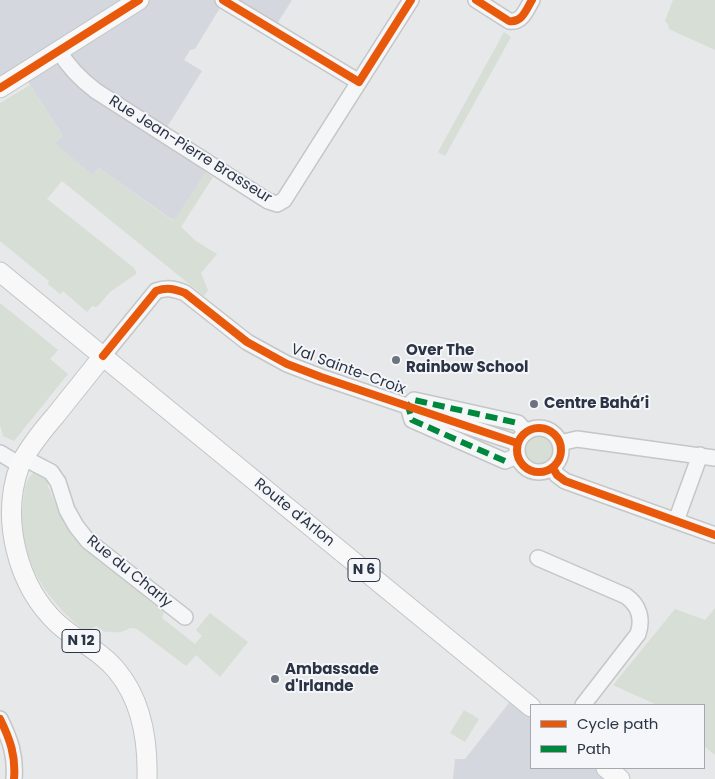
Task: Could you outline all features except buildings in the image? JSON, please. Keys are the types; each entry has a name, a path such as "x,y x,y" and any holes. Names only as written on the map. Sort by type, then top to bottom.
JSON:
{"main road":[{"path":"0,88 139,0"},
{"name":"N 6","path":"0,272 103,356"},
{"name":"N 12","path":"103,356 37,438 22,461 12,487 9,505 12,543 17,563 25,581 45,611 60,625 108,661 127,685 138,708 144,731 148,762 147,779"},
{"name":"Route d'Arlon","path":"103,356 530,706"},
{"path":"607,769 620,779"}],"street":[{"path":"223,0 359,82"},
{"name":"Rue Jean-Pierre Brasseur","path":"59,51 79,78 96,91 268,201 277,204 284,200 411,0"},
{"path":"476,0 509,22 514,22 521,18 532,0"},
{"name":"Val Sainte-Croix","path":"103,356 156,292 171,288 185,293 247,342 287,364 408,406"},
{"name":"Val Sainte-Croix","path":"408,406 414,400 518,423 521,464 527,470 536,473 545,472 553,468"},
{"name":"Val Sainte-Croix","path":"408,406 412,420 505,461 533,428 550,430 560,443"},
{"path":"676,521 711,456 577,439 560,443 560,457 553,468 557,475 565,481 676,521 715,535"},
{"name":"Rue du Charly","path":"0,453 51,472 58,482 67,510 76,526 88,540 185,617"},
{"path":"538,558 626,596 632,600 640,617 641,624 638,634 584,704"},
{"path":"0,719 11,744 15,762 14,779"}],"shaded area":[{"path":"0,0 292,0 273,30 224,1 195,49 190,50 184,60 202,71 163,134 211,165 174,221 99,168 92,175 54,143 63,136 23,74 0,88"},
{"path":"673,0 715,0 715,50 669,29 665,21"},
{"path":"504,32 511,37 445,156 438,152"},
{"path":"30,85 63,136 55,143 92,175 99,168 173,221 206,172 213,177 181,227 196,241 217,254 201,273 208,290 204,296 62,181 47,199 133,267 136,274 110,292 98,306 92,306 87,312 63,291 60,294 48,284 49,281 0,241 0,103"},
{"path":"0,303 58,350 50,359 68,374 14,441 3,436 0,425"},
{"path":"538,433 550,438 555,450 550,462 538,467 526,462 521,450 526,438"},
{"path":"33,473 47,476 48,486 59,513 68,530 83,547 164,612 162,618 195,644 202,636 196,630 210,613 248,642 220,677 196,655 186,666 137,629 105,632 96,626 84,630 57,604 45,590 36,574 28,557 23,539 21,520 24,494 30,476"},
{"path":"715,608 715,755 705,747 705,704 655,704 613,685 675,609 705,620"},
{"path":"516,694 530,706 530,769 607,769 620,779 453,779 455,759 465,759"},
{"path":"464,710 479,719 465,742 450,733"}],"marked path":[{"path":"505,461 412,420 408,406 414,400 518,423"}],"cycle path":[{"path":"0,88 139,0"},
{"path":"223,0 359,82 411,0"},
{"path":"476,0 509,21 520,18 532,0"},
{"path":"103,356 156,291 164,289 174,290 185,293 247,342 287,364 517,443"},
{"path":"543,428 555,434 560,441 561,450 560,459 555,466 548,471 535,472 527,469 520,462 517,446 520,438 527,431 543,428"},
{"path":"553,468 557,475 565,481 715,535"},
{"path":"0,719 12,748 14,779"}],"place":[{"name":"Over The Rainbow School","path":"396,360"},
{"name":"Centre Bahá’i","path":"534,404"},
{"name":"Ambassade d'Irlande","path":"275,679"}]}
